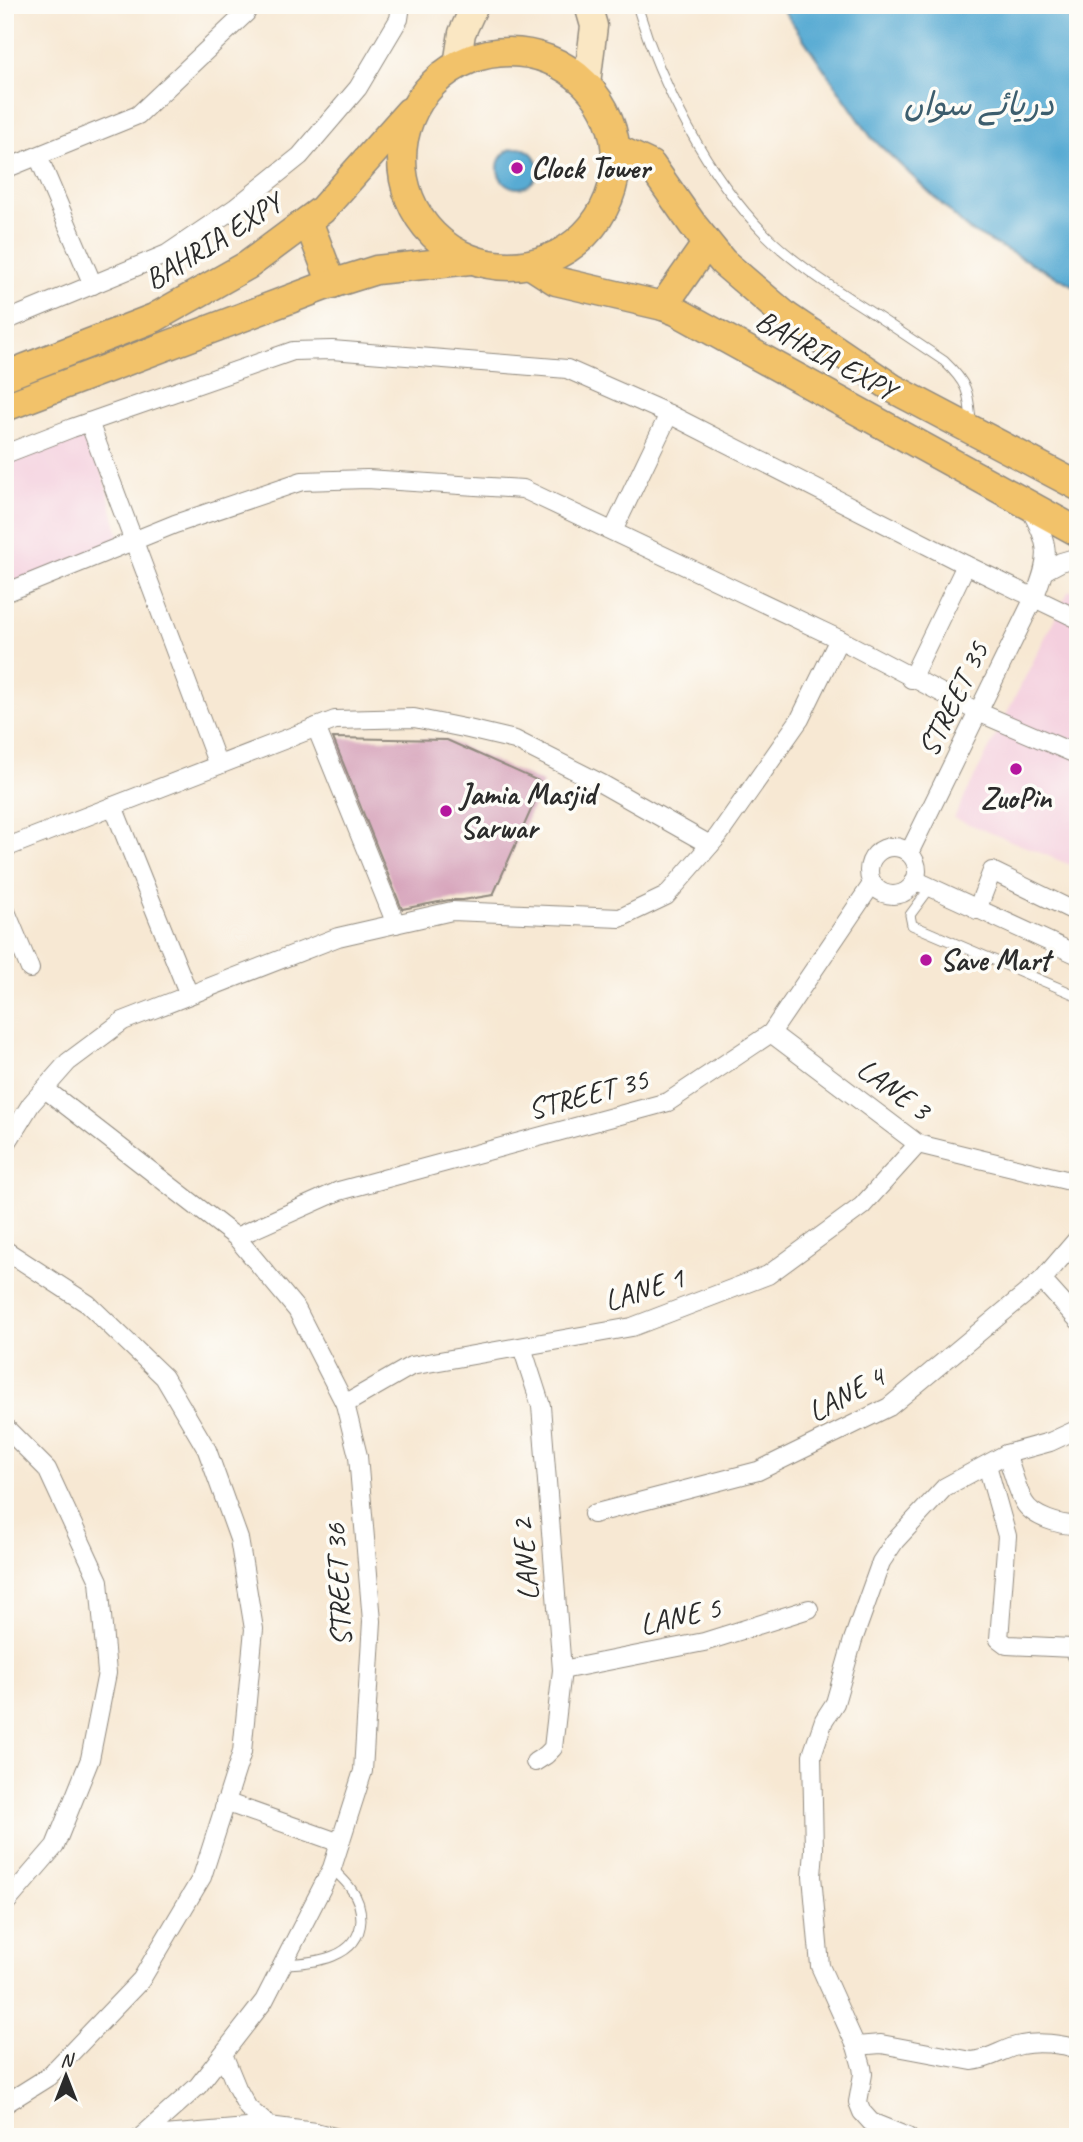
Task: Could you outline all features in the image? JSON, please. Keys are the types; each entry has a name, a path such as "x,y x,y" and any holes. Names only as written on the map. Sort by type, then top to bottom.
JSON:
{"main road":[{"path":"511,52 539,56 565,67 587,84 608,114 617,149 616,181 599,219 586,235 561,254 531,265 510,267 470,260 438,241 415,212 402,177 403,139 416,105 434,82 457,65 483,55 511,52"},
{"name":"BAHRIA EXPY","path":"5,376 154,318 248,265 322,210 416,105"},
{"name":"BAHRIA EXPY","path":"617,149 651,165 723,262 786,316 894,390 1078,486"},
{"path":"308,220 332,284"},
{"path":"663,306 707,243"},
{"path":"5,407 332,284 376,270 470,260"},
{"name":"BAHRIA EXPY","path":"531,265 556,281 676,311 1078,532"}],"street":[{"path":"5,169 138,116 246,13 249,5"},
{"path":"5,321 167,254 236,208 300,156 358,88 399,19 401,5"},
{"path":"457,65 462,33 475,5"},
{"path":"587,84 594,26 588,5"},
{"path":"38,156 93,285"},
{"path":"5,454 293,351 332,350 567,369 669,414 1078,619"},
{"path":"613,531 669,414"},
{"path":"89,422 218,765"},
{"path":"5,593 175,524 302,481 367,478 523,489 839,639 978,712 1078,755"},
{"path":"1028,505 1043,534 1046,570 1078,556"},
{"path":"911,679 966,565"},
{"name":"STREET 35","path":"909,853 1046,570"},
{"path":"5,1146 31,1104 68,1062 122,1021 338,937 452,911 620,918 666,896 710,845 800,719 839,639"},
{"path":"5,848 335,720 414,718 515,740 602,784 710,845"},
{"path":"316,727 396,924"},
{"path":"113,806 190,995"},
{"path":"922,884 897,895 880,891 872,884 870,863 879,851 895,847 909,853 922,884 1078,955"},
{"path":"977,910 992,871 1078,913"},
{"name":"STREET 35","path":"236,1237 339,1191 668,1102 771,1033 872,884"},
{"path":"5,909 30,969"},
{"name":"LANE 3","path":"771,1033 918,1144 1078,1183"},
{"name":"STREET 36","path":"45,1089 236,1237 297,1310 345,1404 358,1456 372,1621 363,1771 332,1868 264,2001 198,2086 141,2137"},
{"name":"LANE 1","path":"345,1404 411,1366 632,1326 768,1275 862,1206 918,1144"},
{"name":"LANE 4","path":"593,1514 758,1471 889,1407 1042,1280 1078,1238"},
{"path":"5,1250 88,1304 164,1377 207,1450 239,1539 254,1629 242,1752 202,1877 141,1980 48,2077 5,2104"},
{"path":"1042,1280 1078,1320"},
{"name":"LANE 2","path":"522,1347 541,1406 562,1670 552,1748 534,1762"},
{"path":"5,1427 47,1469 99,1581 107,1673 90,1759 55,1846 5,1904"},
{"path":"908,2137 870,2122 862,2112 858,2102 863,2074 856,2046 820,1966 811,1876 814,1850 811,1755 824,1720 835,1703 853,1640 881,1563 895,1541 945,1487 1006,1454 1050,1442 1078,1429"},
{"path":"1006,1454 1025,1504 1046,1519 1074,1524"},
{"path":"987,1465 1007,1536 999,1639 1007,1645 1072,1648 1078,1659"},
{"name":"LANE 5","path":"562,1670 704,1642 809,1609"},
{"path":"225,1802 340,1843"},
{"path":"856,2046 881,2043 972,2061 987,2060 1021,2045 1047,2044 1078,2049"},
{"path":"223,2053 248,2108 269,2126"},
{"path":"141,2137 269,2126 334,2137"}],"lane":[{"path":"637,5 646,34 670,89 697,144 718,177 766,234 804,267 944,360 960,377 970,400 971,430"},
{"path":"922,884 910,915 912,925 1078,996"},
{"path":"283,1965 313,1963 331,1956 351,1946 360,1932 361,1908 351,1889 332,1868"}],"shaded area":[{"path":"89,422 122,546 5,593 5,454"},
{"path":"1069,590 1078,594 1078,868 954,818"}],"water":[{"name":"دریائے سواں","path":"780,5 1054,5 1078,26 1078,288 969,230 871,137"},
{"path":"518,148 532,154 538,168 532,182 518,188 504,182 498,168 504,154"}],"building":[{"name":"Jamia Masjid Sarwar","path":"333,738 447,740 543,783 493,895 402,909"}],"place":[{"name":"Clock Tower","path":"517,168"},
{"name":"ZuoPin","path":"1016,769"},
{"name":"Jamia Masjid Sarwar","path":"446,811"},
{"name":"Save Mart","path":"926,960"}]}
